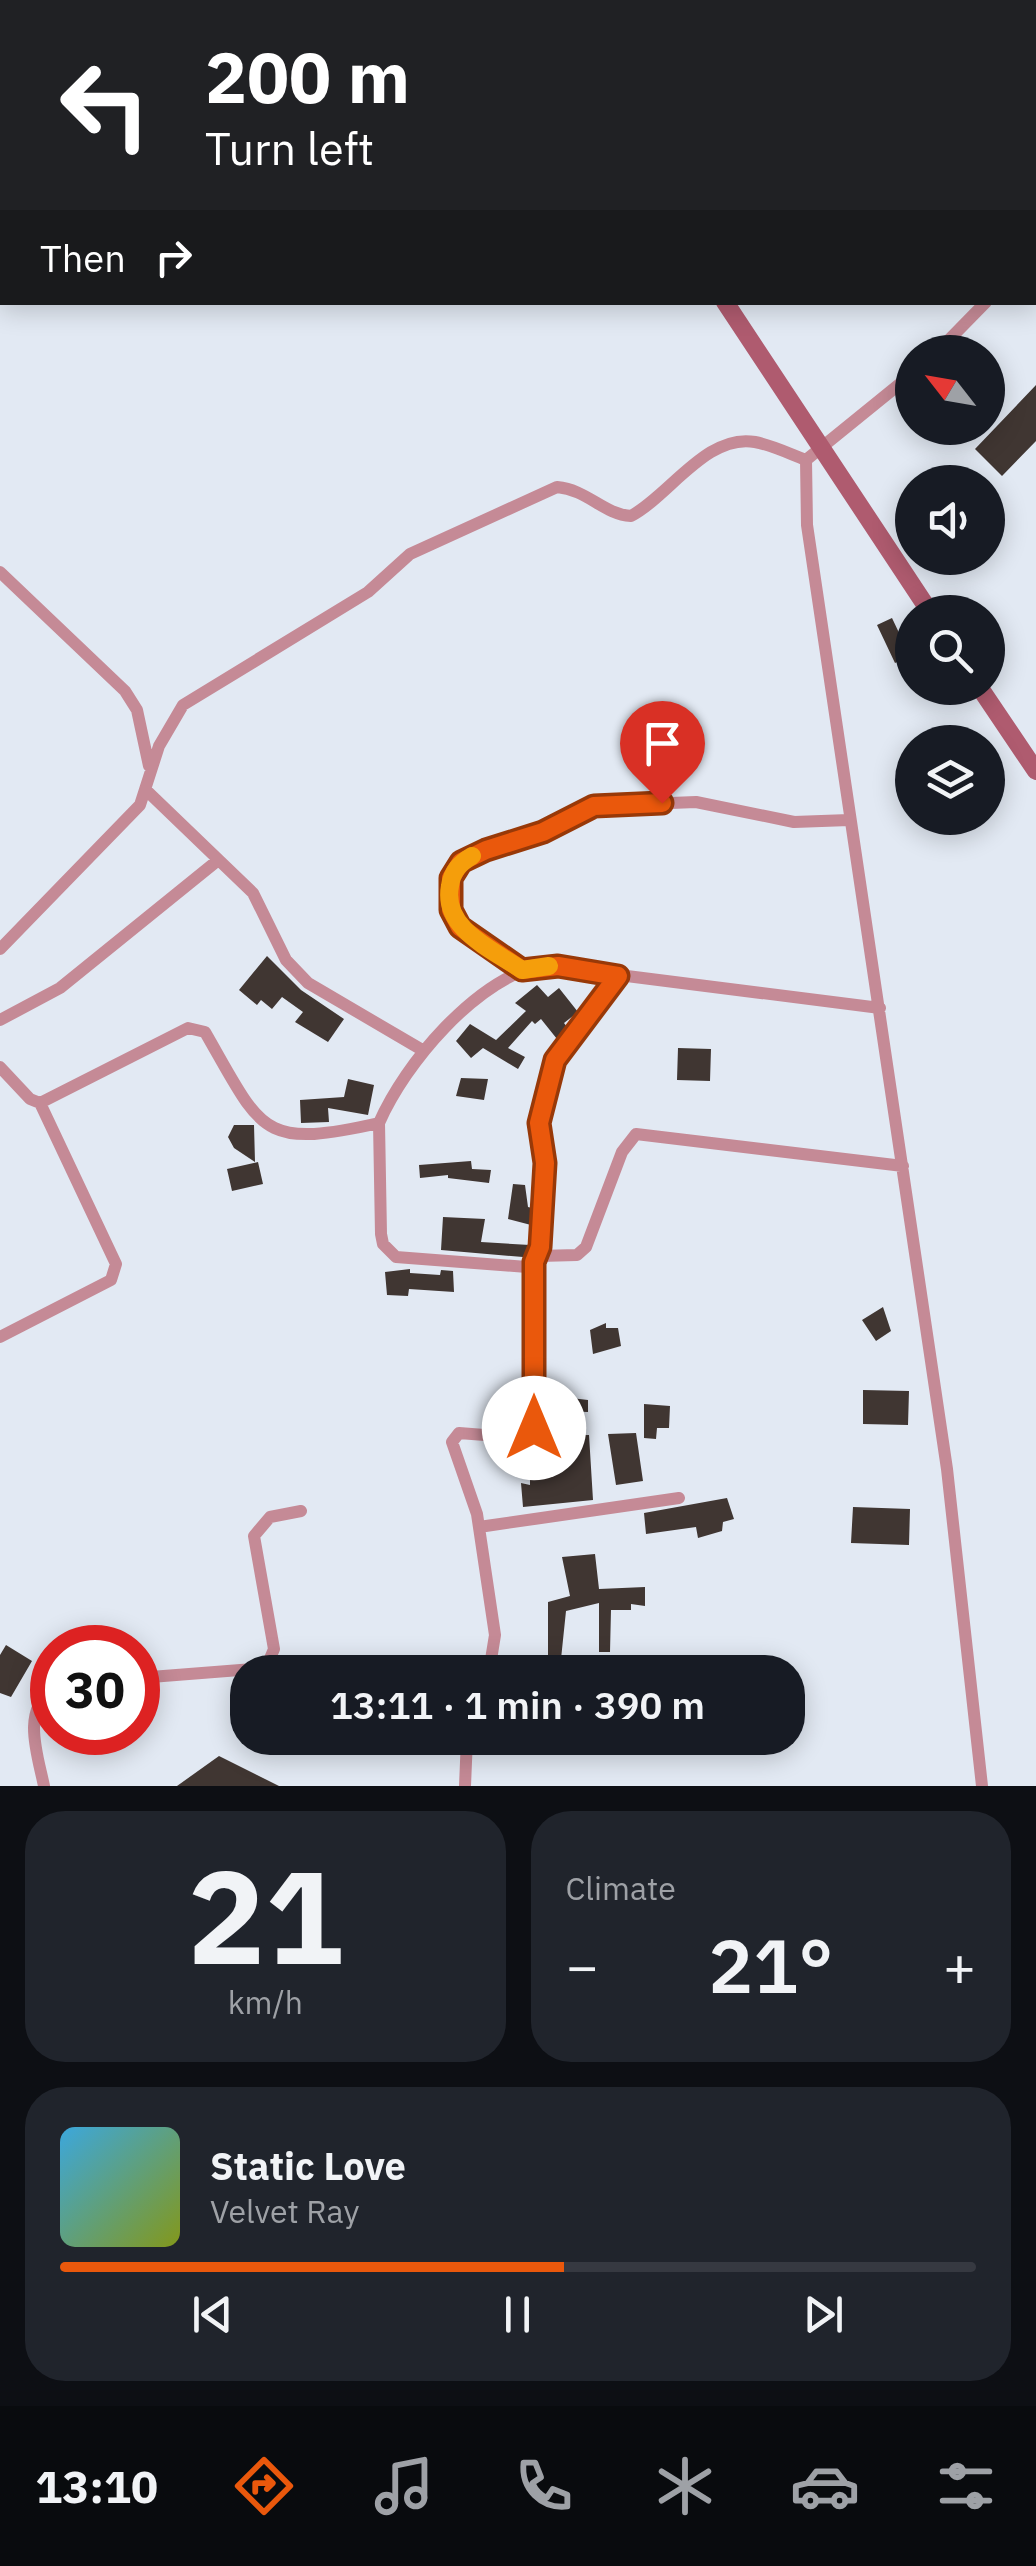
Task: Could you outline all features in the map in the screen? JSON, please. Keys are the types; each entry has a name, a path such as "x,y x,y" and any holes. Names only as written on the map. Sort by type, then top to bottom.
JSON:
{"street":[{"path":"727,305 919,595"},
{"path":"954,335 983,305"},
{"path":"895,389 806,460 807,525 947,1469 982,1786"},
{"path":"0,949 140,805 171,721 183,705 368,592 428,544 557,487 576,489 620,515 630,516 706,457 741,440 806,460"},
{"path":"0,572 125,691 146,740 150,773"},
{"path":"991,705 1036,771"},
{"path":"147,791 253,894 286,960 308,983 424,1051"},
{"path":"522,970 460,927 451,910 451,878 461,862 474,854 543,832 594,806 696,802 794,822 849,820"},
{"path":"0,1020 60,988 217,861"},
{"path":"880,1008 558,966 522,970 486,993 424,1051 389,1100 379,1122 381,1234 389,1252 396,1257 527,1267 536,1259 577,1255 586,1247 622,1152 636,1134 904,1166"},
{"path":"492,1655 495,1635 479,1527 452,1442 459,1434 523,1438 534,1428 536,1259 545,1163 538,1135 555,1060 618,976"},
{"path":"40,1103 188,1028 197,1028 205,1032 250,1110 283,1133 301,1137 379,1122"},
{"path":"0,1336 111,1280 116,1272 116,1264 40,1103 30,1099 1,1071"},
{"path":"479,1527 679,1498"},
{"path":"160,1676 266,1668 274,1648 254,1536 270,1517 301,1510"},
{"path":"38,1755 44,1786"},
{"path":"465,1786 467,1755"}],"building":[{"path":"1036,385 1036,441 1005,473 1005,465 991,465 975,449 979,445 1005,445 1005,418"},
{"path":"892,618 895,663 877,625"},
{"path":"267,956 301,990 344,1019 328,1042 295,1022 303,1012 282,997 272,1009 261,1000 257,1005 239,990"},
{"path":"537,985 548,997 559,988 578,1012 564,1023 567,1027 557,1039 541,1019 535,1024 532,1021 508,1048 525,1057 518,1069 483,1048 471,1058 456,1041 470,1024 496,1040 526,1011 515,1003"},
{"path":"678,1048 711,1049 710,1081 677,1080"},
{"path":"461,1078 488,1079 484,1100 456,1096"},
{"path":"348,1079 374,1085 368,1115 328,1108 329,1122 301,1123 300,1100 344,1097"},
{"path":"234,1125 254,1125 255,1162 234,1148 228,1137"},
{"path":"471,1161 472,1169 491,1170 489,1183 448,1175 420,1178 419,1165"},
{"path":"258,1162 263,1184 232,1191 227,1169"},
{"path":"513,1184 525,1185 528,1207 532,1208 531,1225 508,1219"},
{"path":"443,1217 485,1219 481,1242 530,1245 529,1251 523,1257 441,1250"},
{"path":"410,1269 410,1273 440,1275 441,1270 453,1271 454,1292 409,1289 408,1296 387,1295 385,1272"},
{"path":"883,1307 891,1331 876,1341 862,1320"},
{"path":"606,1323 606,1328 618,1328 621,1346 593,1354 590,1330"},
{"path":"550,1389 564,1390 562,1397 588,1400 588,1412 560,1411 557,1429 549,1428"},
{"path":"863,1390 909,1391 908,1425 863,1424"},
{"path":"644,1404 670,1406 669,1428 657,1428 656,1439 644,1438"},
{"path":"636,1433 643,1481 616,1485 608,1434"},
{"path":"589,1435 593,1500 523,1507 521,1483 530,1485 530,1471 544,1475 541,1436"},
{"path":"727,1498 734,1519 723,1522 722,1531 698,1538 696,1527 646,1534 644,1513"},
{"path":"853,1507 910,1509 909,1545 851,1543"},
{"path":"595,1554 599,1589 645,1587 645,1606 631,1604 631,1610 611,1610 610,1652 599,1652 599,1603 566,1611 561,1655 548,1655 548,1602 570,1596 562,1557"},
{"path":"6,1645 30,1660 11,1697 0,1693 0,1655"},
{"path":"219,1756 279,1786 177,1786"}],"slow traffic":[{"path":"472,856 461,862 451,878 448,893 460,927 522,970 549,966"}],"route":[{"path":"534,1428 534,1262 540,1247 545,1163 539,1123 560,1048 618,976 558,966 522,970 460,927 451,910 451,878 461,862 474,854 543,832 594,806 662,803"}]}
